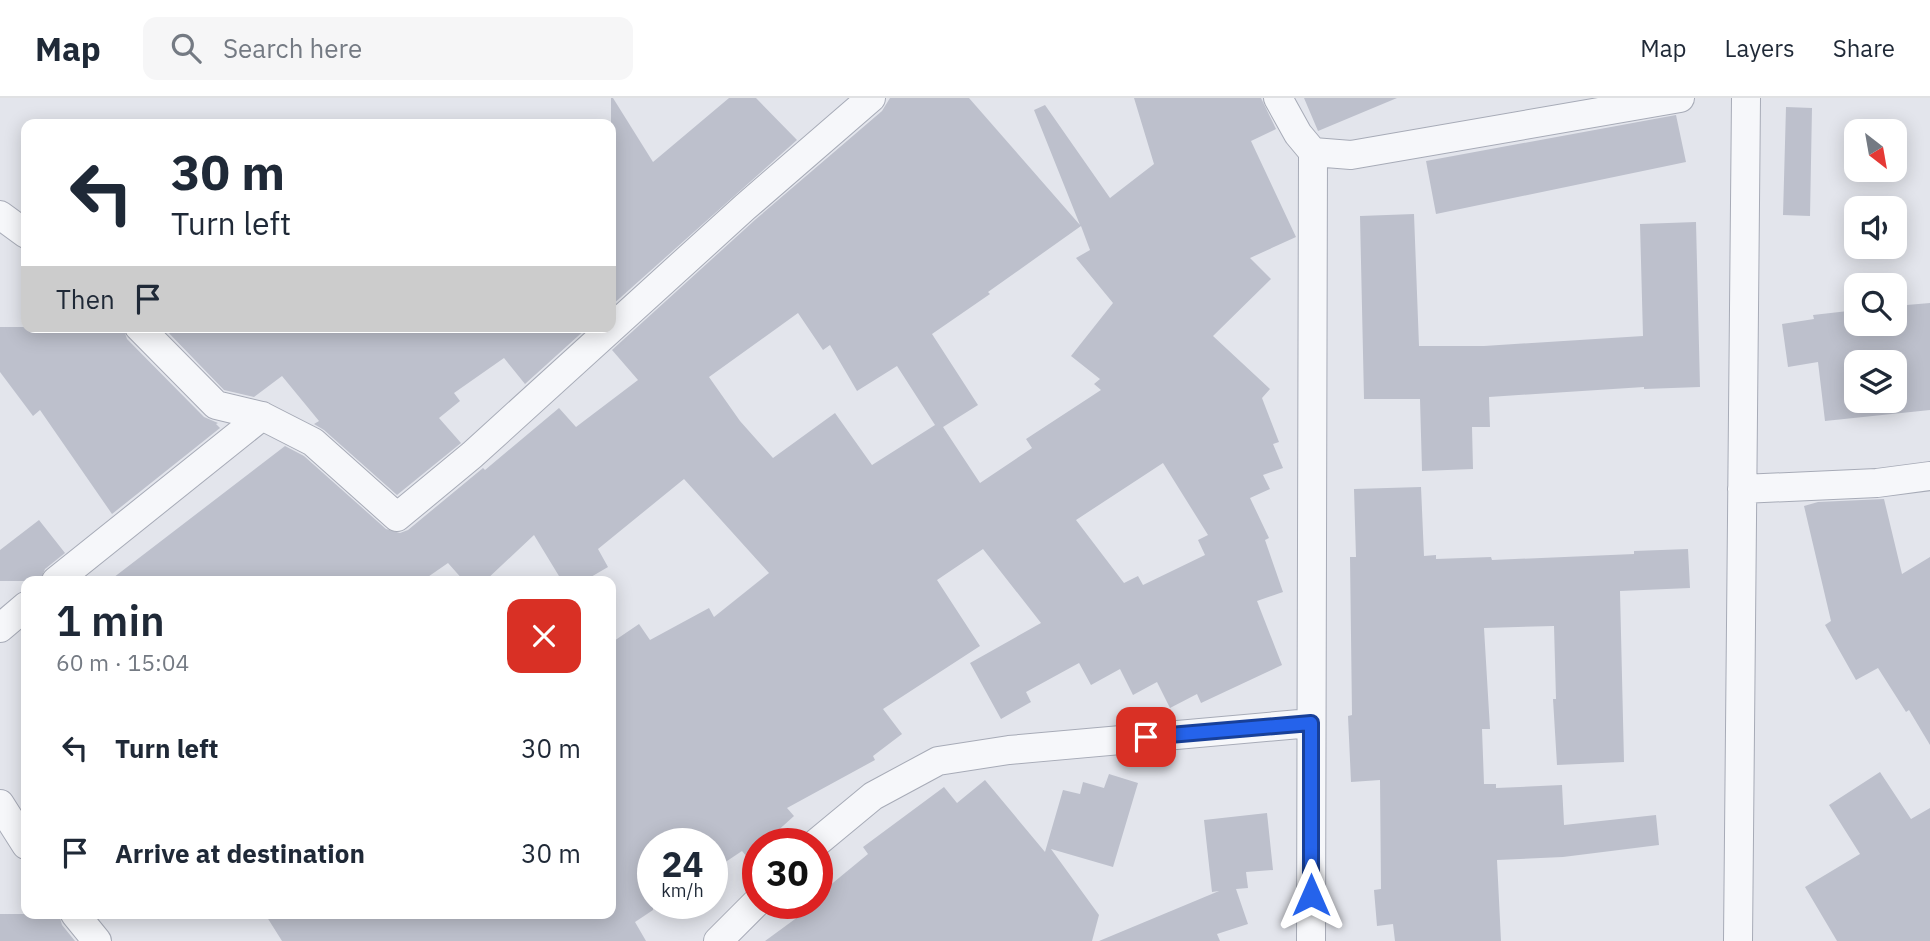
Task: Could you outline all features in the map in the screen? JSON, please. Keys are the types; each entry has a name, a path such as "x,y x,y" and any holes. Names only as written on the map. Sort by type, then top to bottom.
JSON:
{"street":[{"path":"616,325 871,98"},
{"path":"1278,98 1298,134 1314,152 1311,941"},
{"path":"1314,152 1351,155 1680,98"},
{"path":"1738,941 1746,98"},
{"path":"0,215 21,230"},
{"path":"145,333 216,405 262,416 313,442 397,517 472,455 607,333"},
{"path":"62,576 262,416"},
{"path":"1742,489 1877,483 1930,476"},
{"path":"0,628 21,610"},
{"path":"833,829 873,796 938,761 1009,750 1311,723"},
{"path":"0,804 21,837"},
{"path":"718,941 742,917"},
{"path":"79,919 97,941"}],"building":[{"path":"613,98 653,162 729,98 756,98 797,140 616,302 616,119 611,119"},
{"path":"890,98 969,98 1080,225 1034,110 1045,105 1110,198 1154,164 1134,98 1261,98 1276,129 1251,141 1296,237 1250,258 1271,279 1213,336 1270,389 1262,398 1279,442 1273,444 1283,468 1263,475 1270,489 1250,498 1269,538 1265,540 1283,592 1257,601 1282,665 1201,703 1197,694 1170,708 1157,682 1133,695 1120,669 1091,685 1079,663 1026,692 1031,702 1001,719 970,663 1041,623 983,549 937,580 980,646 883,709 902,734 873,756 875,760 787,808 794,816 781,828 742,828 742,851 728,860 728,828 637,828 637,919 640,919 635,922 646,941 282,941 268,919 616,919 616,640 639,624 650,640 709,608 714,617 769,573 684,479 598,549 608,567 593,576 559,576 534,535 490,576 460,576 448,563 429,576 116,576 285,446 304,456 386,529 400,533 408,530 559,408 576,427 638,380 612,350 756,219 882,111","holes":["1081,226 1090,250 1076,258 1113,303 1071,356 1100,379 1094,384 1101,390 1026,439 1032,448 980,483 943,427 978,405 932,334","798,313 823,350 830,345 857,391 897,366 935,425 872,465 835,413 773,458 740,421 709,377","1163,463 1208,535 1198,540 1205,555 1143,585 1138,576 1124,583 1076,520"]},
{"path":"1304,98 1397,98 1318,131"},
{"path":"1786,107 1812,108 1810,216 1783,215"},
{"path":"1676,115 1686,162 1436,214 1426,161"},
{"path":"1414,214 1419,346 1484,346 1643,336 1640,224 1696,222 1700,387 1644,387 1489,397 1490,427 1472,427 1473,469 1422,471 1420,399 1364,399 1360,216"},
{"path":"1930,303 1930,410 1907,412 1907,350 1844,350 1844,413 1901,413 1825,421 1818,362 1788,367 1782,324 1814,319 1813,315 1844,311 1844,336 1907,336 1907,305"},
{"path":"0,327 21,327 21,333 125,333 127,339 204,417 218,423 216,424 220,428 112,514 40,410 33,416 0,372"},
{"path":"169,333 581,333 525,384 504,358 454,393 460,401 439,418 461,443 397,495 314,424 319,421 282,376 254,397 224,390"},
{"path":"1421,487 1424,556 1436,555 1436,559 1491,557 1492,560 1688,549 1690,588 1620,591 1624,762 1557,765 1553,699 1556,699 1554,626 1484,628 1490,729 1482,729 1484,784 1496,784 1496,788 1562,785 1564,825 1656,815 1659,845 1563,857 1497,860 1501,941 1395,941 1393,924 1377,926 1374,890 1381,889 1380,780 1351,782 1348,716 1352,715 1350,557 1356,557 1354,489"},
{"path":"1884,499 1902,574 1930,557 1930,745 1909,710 1906,712 1878,668 1856,680 1825,625 1831,621 1804,506 1818,502"},
{"path":"39,520 65,553 45,569 42,576 21,576 21,581 0,581 0,550"},
{"path":"1880,772 1911,819 1930,808 1930,941 1837,941 1805,887 1860,854 1829,805"},
{"path":"1109,774 1138,783 1113,867 1051,849 1099,915 1092,941 765,941 795,919 833,919 833,883 868,854 863,847 944,787 957,803 985,780 1045,852 1063,790 1080,794 1083,782 1104,788"},
{"path":"1267,813 1273,870 1246,872 1248,888 1236,889 1248,924 1217,934 1220,941 1099,941 1219,891 1212,892 1204,820"},
{"path":"0,914 21,914 21,919 60,919 75,941 0,941"}],"route":[{"path":"1146,737 1311,723 1311,895"}]}
